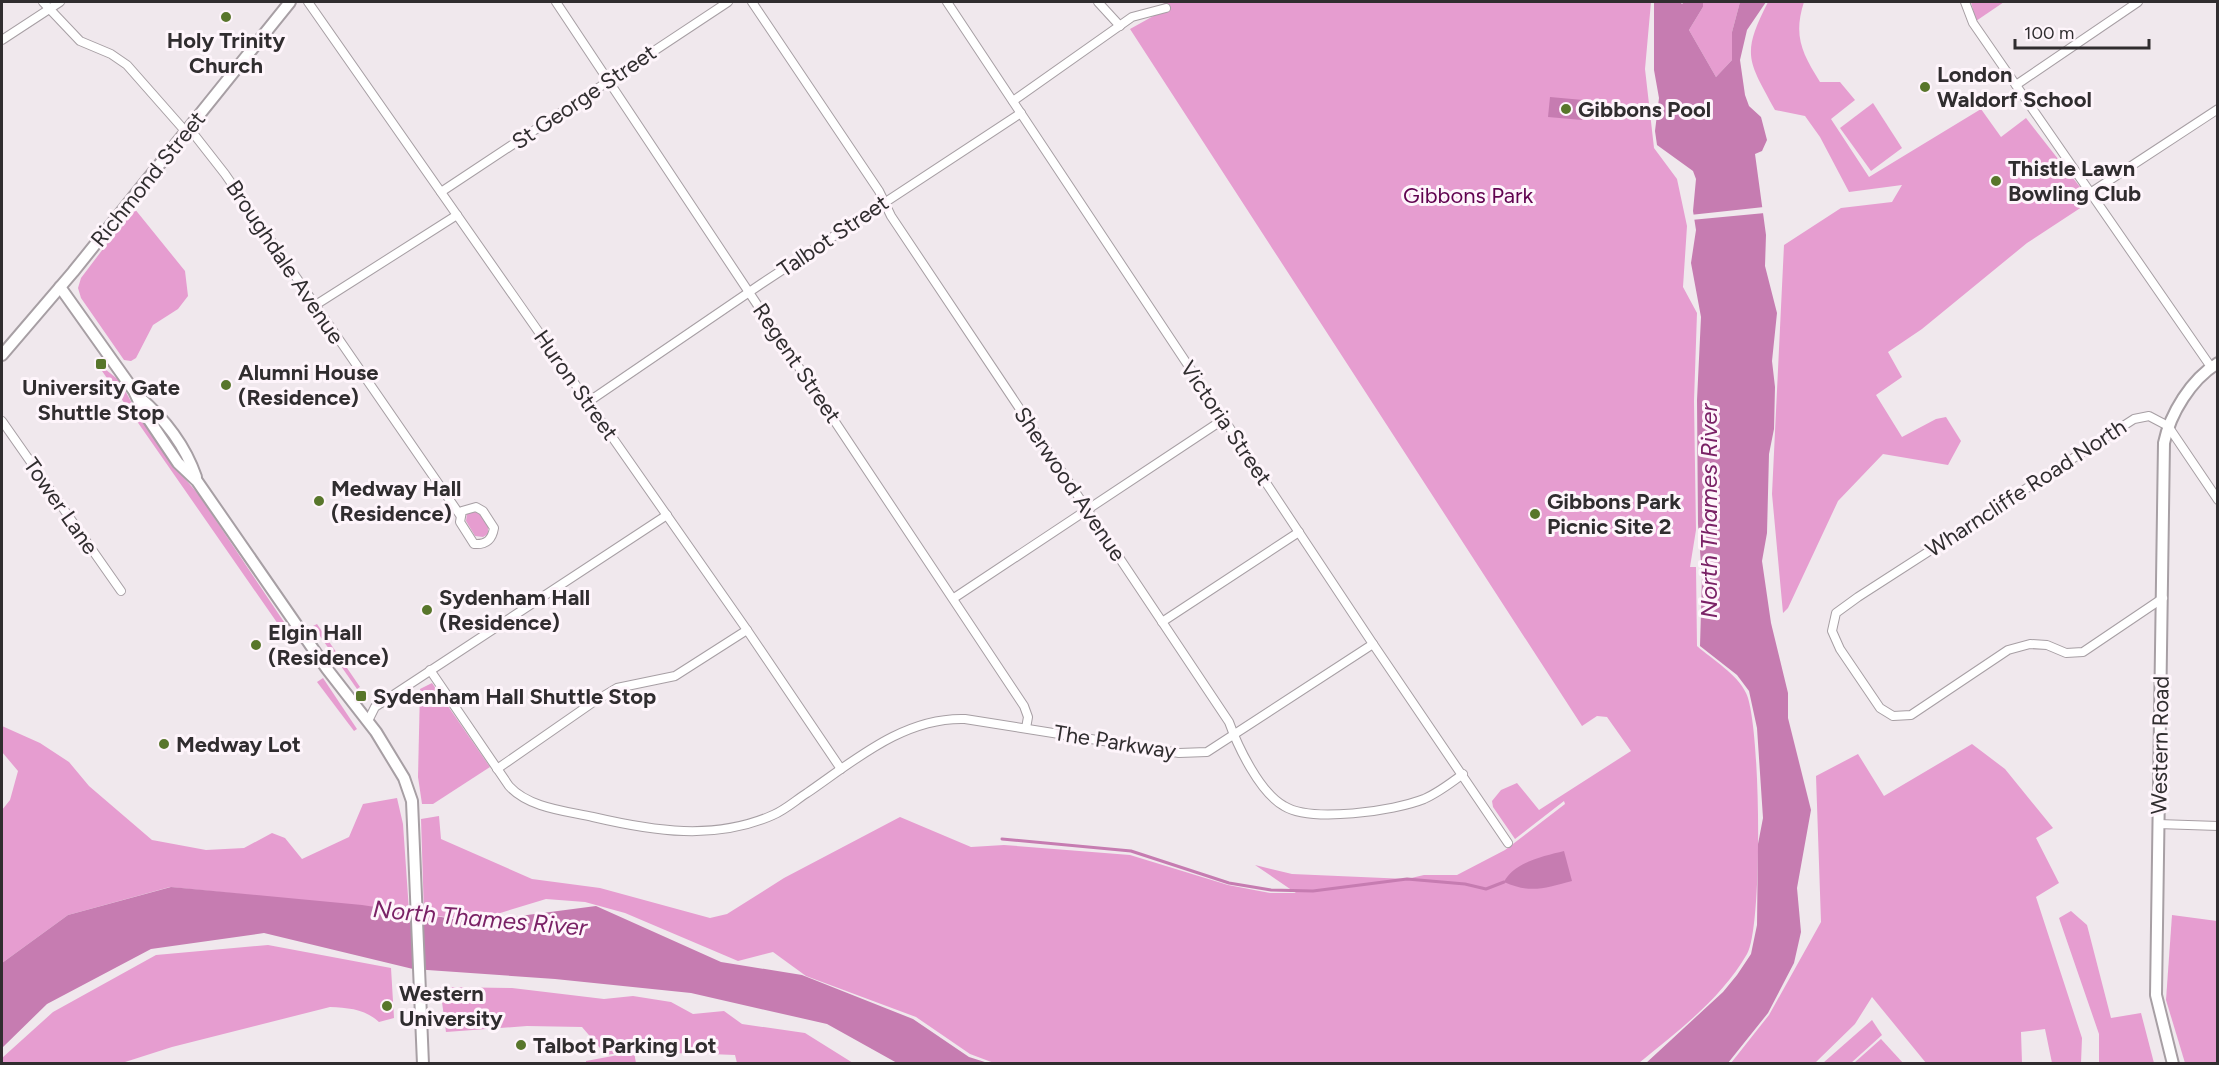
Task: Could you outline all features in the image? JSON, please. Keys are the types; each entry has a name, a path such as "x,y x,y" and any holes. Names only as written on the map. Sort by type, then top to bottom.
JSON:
{"main road":[{"name":"Richmond Street","path":"2,355 60,287 290,2"},
{"path":"60,287 134,391 159,414 189,458 197,481 327,669 368,721 404,778 412,801 423,1064"},
{"path":"2168,426 2192,388 2214,365"},
{"name":"Western Road","path":"2168,426 2164,443 2156,995 2173,1064"}],"street":[{"name":"Broughdale Avenue","path":"43,2 80,41 111,54 127,65 188,130 225,174 460,515 462,529 474,544 483,544 491,538 494,528 480,509 466,508 460,515"},
{"path":"2,40 60,2"},
{"name":"Huron Street","path":"308,2 747,630 840,770"},
{"name":"Regent Street","path":"556,2 1024,706 1028,717 1026,728"},
{"name":"St George Street","path":"441,192 728,2"},
{"name":"Sherwood Avenue","path":"753,2 1228,722 1240,750 1274,799 1285,807 1305,814 1387,810 1424,799 1463,774"},
{"name":"Victoria Street","path":"947,2 1373,644 1508,843"},
{"path":"1098,2 1120,26"},
{"path":"1965,2 1973,23 2090,193 2214,365"},
{"path":"2016,85 2138,2"},
{"path":"1014,101 1120,26 1140,14 1166,9"},
{"path":"2090,193 2217,109"},
{"name":"Talbot Street","path":"588,402 749,292 1021,113"},
{"path":"314,306 457,215"},
{"name":"Wharncliffe Road North","path":"2163,598 2083,652 2066,652 2047,645 2030,644 2008,650 1911,715 1893,716 1880,708 1840,649 1832,631 1836,613 1858,597 2099,439 2133,419 2149,416 2168,426"},
{"path":"954,598 1224,419"},
{"name":"Tower Lane","path":"2,421 121,591"},
{"path":"2168,426 2217,500"},
{"path":"368,721 375,707 667,515"},
{"path":"1162,622 1299,532"},
{"path":"430,670 497,769 617,688 675,676 747,630"},
{"name":"The Parkway","path":"497,769 516,793 539,804 608,820 692,832 722,830 775,814 898,733 923,723 965,719 1194,754 1213,750 1373,644"},
{"path":"2158,824 2217,826"}],"green space":[{"name":"Gibbons Park","path":"1163,2 1651,2 1645,69 1654,148 1677,179 1687,226 1683,287 1697,313 1694,401 1696,530 1690,567 1696,567 1697,646 1731,673 1742,686 1751,711 1755,742 1758,825 1756,906 1747,954 1725,986 1669,1039 1639,1063 994,1063 970,1054 916,1017 806,976 773,952 738,961 625,913 585,902 546,899 474,921 424,914 421,819 439,816 441,839 532,879 600,888 710,918 727,914 784,878 900,817 971,847 1004,845 1130,855 1228,885 1270,893 1296,893 1255,865 1292,874 1407,879 1424,875 1457,875 1505,850 1565,804 1564,801 1515,839 1493,807 1492,801 1501,790 1517,783 1539,810 1631,751 1607,717 1597,716 1582,726 1130,29 1166,9"},
{"path":"1703,2 1740,2 1732,32 1732,60 1716,77 1689,30 1703,7"},
{"path":"1768,2 1804,2 1799,35 1804,53 1820,82 1840,82 1855,100 1831,119 1869,177 1981,109 2001,137 2026,118 2091,201 2027,243 1922,329 1888,352 1902,377 1876,395 1902,437 1936,419 1946,417 1961,441 1948,465 1883,454 1838,501 1788,608 1783,613 1772,494 1784,245 1841,208 1892,202 1902,185 1849,192 1820,137 1805,116 1775,110 1754,68 1751,57 1754,34"},
{"path":"1971,2 2004,2 1976,21"},
{"path":"1873,103 1902,148 1871,171 1840,128"},
{"path":"134,208 185,271 188,296 178,309 153,325 136,358 131,361 124,360 81,298 78,288 81,278"},
{"path":"105,369 120,381 135,409 175,467 199,495 284,622 278,624 102,371"},
{"path":"474,511 479,513 488,527 488,534 483,537 475,536 466,521 467,513"},
{"path":"317,624 360,687 357,689 313,626"},
{"path":"323,678 357,729 354,731 317,682"},
{"path":"432,683 490,767 433,804 422,804 418,777 420,689"},
{"path":"2,726 40,743 69,762 89,786 152,840 206,850 244,848 272,833 285,838 302,859 349,837 363,804 397,798 403,824 409,911 170,887 68,915 2,963 2,810 10,800 18,771 2,752"},
{"path":"1972,744 2005,769 2053,828 2036,838 2059,883 2036,897 2082,1038 2081,1063 2052,1063 2045,1029 2021,1032 2022,1063 1926,1063 1872,997 1855,1024 1815,1063 1731,1063 1769,1015 1821,922 1816,776 1858,754 1884,796"},
{"path":"2071,911 2087,925 2111,1018 2141,1013 2154,1063 2099,1063 2099,1034 2059,918"},
{"path":"2172,915 2217,921 2217,1063 2185,1063 2166,1000"},
{"path":"268,945 391,968 394,1018 379,1022 362,1012 330,1007 172,1047 122,1063 2,1063 2,1058 53,1012 156,955"},
{"path":"440,987 512,988 604,999 633,996 671,1002 693,1014 724,1011 742,1024 805,1033 853,1063 737,1063 735,1055 685,1053 644,1056 638,1050 606,1055 582,1027 527,1026 446,1032"},
{"path":"1872,1020 1882,1035 1851,1063 1823,1063"},
{"path":"1881,1039 1903,1063 1854,1063"},
{"path":"634,1052 636,1063 586,1063 586,1061"}],"water":[{"name":"North Thames River","path":"1654,2 1680,2 1682,4 1684,2 1703,2 1703,7 1689,30 1716,77 1732,60 1732,32 1740,2 1766,2 1747,30 1740,60 1745,95 1749,106 1761,117 1767,140 1762,151 1755,154 1766,235 1765,266 1777,313 1772,361 1775,387 1774,429 1769,454 1767,533 1762,561 1771,623 1788,693 1788,718 1811,810 1797,888 1801,932 1794,963 1768,1013 1728,1063 1645,1064 1723,992 1751,954 1757,925 1758,844 1763,818 1757,728 1749,691 1737,675 1700,646 1702,577 1698,524 1697,400 1701,317 1691,263 1696,230 1693,211 1696,179 1693,171 1657,145 1655,131 1659,98 1654,70"},
{"name":"Gibbons Pool","path":"1550,97 1583,100 1582,120 1548,117"},
{"path":"1564,851 1572,881 1546,888 1530,889 1504,882 1515,869 1522,865"},
{"path":"171,887 362,905 474,922 596,906 721,962 802,975 913,1019 969,1057 988,1063 897,1063 827,1024 691,993 555,979 413,969 264,933 151,949 47,1004 2,1048 2,963 68,915"}],"pier":[{"path":"1764,207 1765,213 1691,220 1690,215"}],"waterway":[{"path":"1002,839 1131,851 1229,883 1271,890 1313,891 1407,879 1465,884 1486,889 1504,882"}],"place":[{"name":"Holy Trinity Church","path":"226,17"},
{"name":"London Waldorf School","path":"1925,87"},
{"name":"Gibbons Pool","path":"1566,109"},
{"name":"Thistle Lawn Bowling Club","path":"1996,181"},
{"name":"University Gate Shuttle Stop","path":"101,364"},
{"name":"Alumni House (Residence)","path":"226,385"},
{"name":"Medway Hall (Residence)","path":"319,501"},
{"name":"Gibbons Park Picnic Site 2","path":"1535,514"},
{"name":"Sydenham Hall (Residence)","path":"427,610"},
{"name":"Elgin Hall (Residence)","path":"256,645"},
{"name":"Sydenham Hall Shuttle Stop","path":"361,696"},
{"name":"Medway Lot","path":"164,744"},
{"name":"Western University","path":"387,1006"},
{"name":"Talbot Parking Lot","path":"521,1045"}]}
